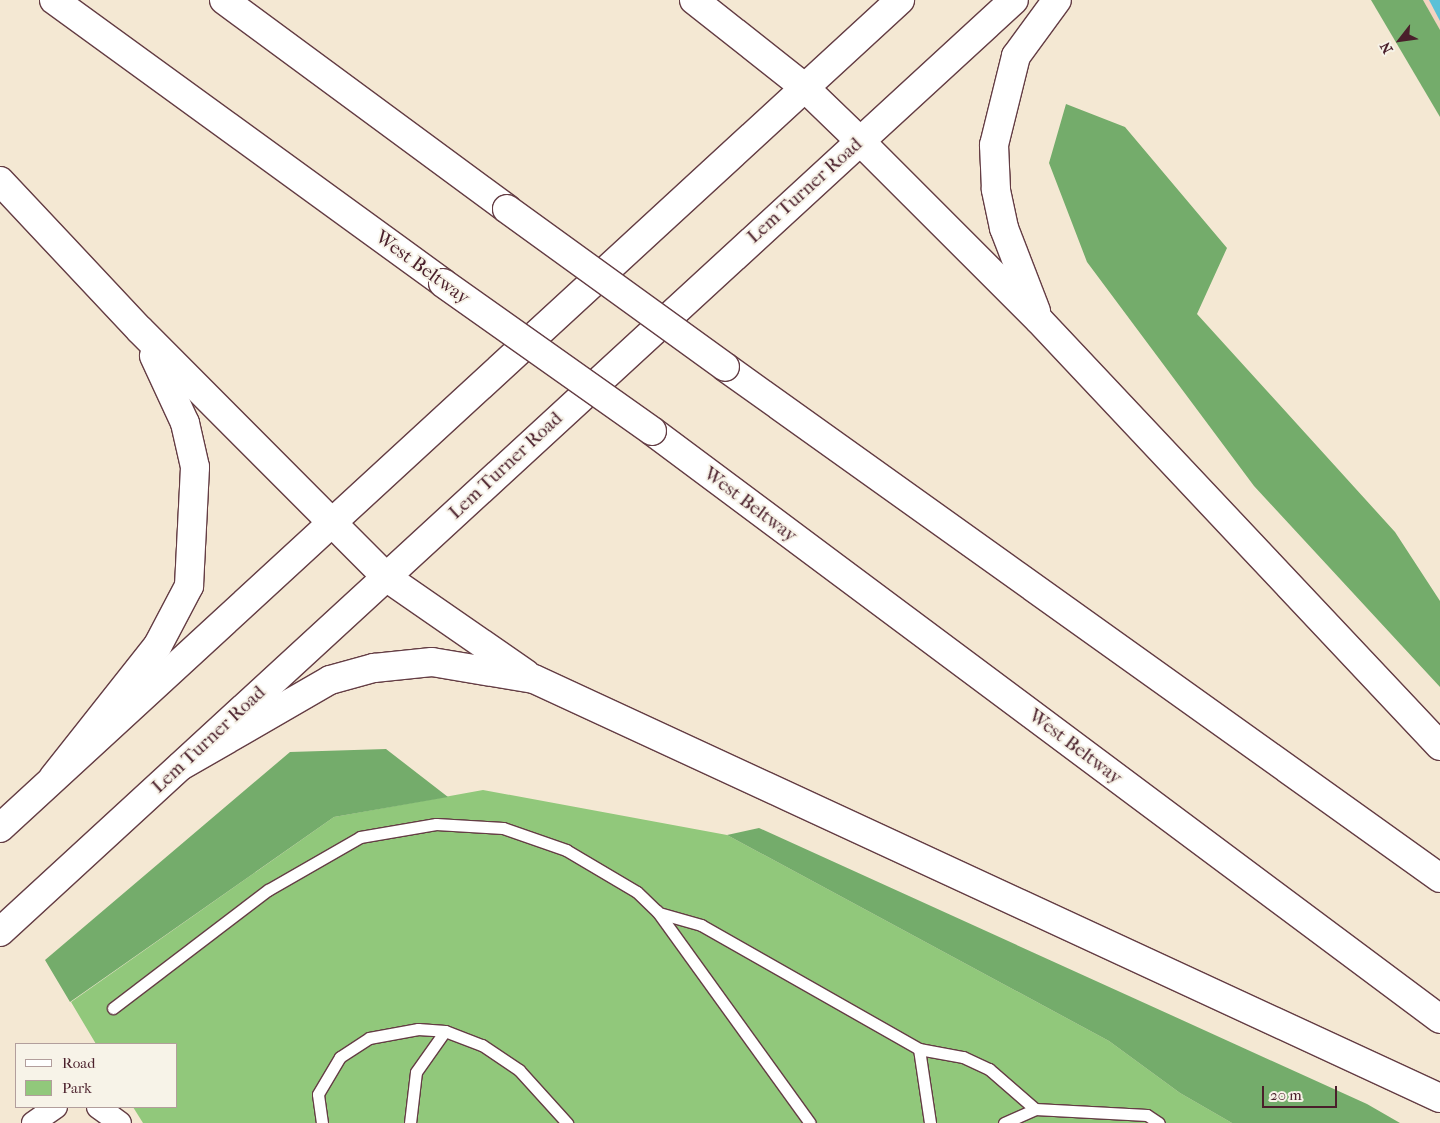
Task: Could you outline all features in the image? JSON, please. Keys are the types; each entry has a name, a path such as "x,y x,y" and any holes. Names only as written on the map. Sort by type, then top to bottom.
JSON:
{"main road":[{"name":"West Beltway","path":"54,0 443,284 652,432 1440,1019"},
{"path":"224,0 725,367 1440,878"},
{"path":"694,0 803,86 860,141 1039,320 1440,746"},
{"path":"0,828 333,524 803,86 900,0"},
{"name":"Lem Turner Road","path":"0,932 1014,0"},
{"path":"1039,320 1004,228 996,189 994,145 1016,56 1057,0"},
{"path":"0,181 140,330 386,578 534,679 1440,1098"},
{"path":"53,778 158,645 189,586 195,466 185,423 140,330"},
{"path":"181,766 330,680 374,668 432,662 534,679"}],"street":[{"path":"33,1123 55,1108"},
{"path":"99,1108 120,1123"}],"lane":[{"path":"113,1008 306,865 360,837 397,829 472,824 531,836 607,873 659,913 810,1123"},
{"path":"659,913 709,929 919,1049 963,1057 989,1069 1035,1109"},
{"path":"322,1123 318,1094 340,1057 369,1038 418,1029 445,1030 482,1045 519,1070 567,1123"},
{"path":"410,1123 416,1072 445,1030"},
{"path":"919,1049 930,1123"},
{"path":"1004,1123 1035,1109 1146,1116 1159,1123"}],"shaded area":[{"path":"1423,0 1440,0 1440,30"}],"green space":[{"path":"1371,0 1423,0 1440,30 1440,117"},
{"path":"1066,104 1125,127 1227,248 1197,314 1395,532 1440,601 1440,687 1254,486 1087,262 1049,163"},
{"path":"386,749 448,797 334,817 70,1002 45,960 290,752"},
{"path":"483,790 727,835 1109,1041 1180,1093 1232,1123 143,1123 134,1108 178,1108 178,1043 95,1043 71,1002 334,817"},
{"path":"759,828 1367,1104 1400,1123 1232,1123 1180,1093 1109,1041 727,835"}],"water":[{"path":"1429,0 1440,0 1440,21"}]}
